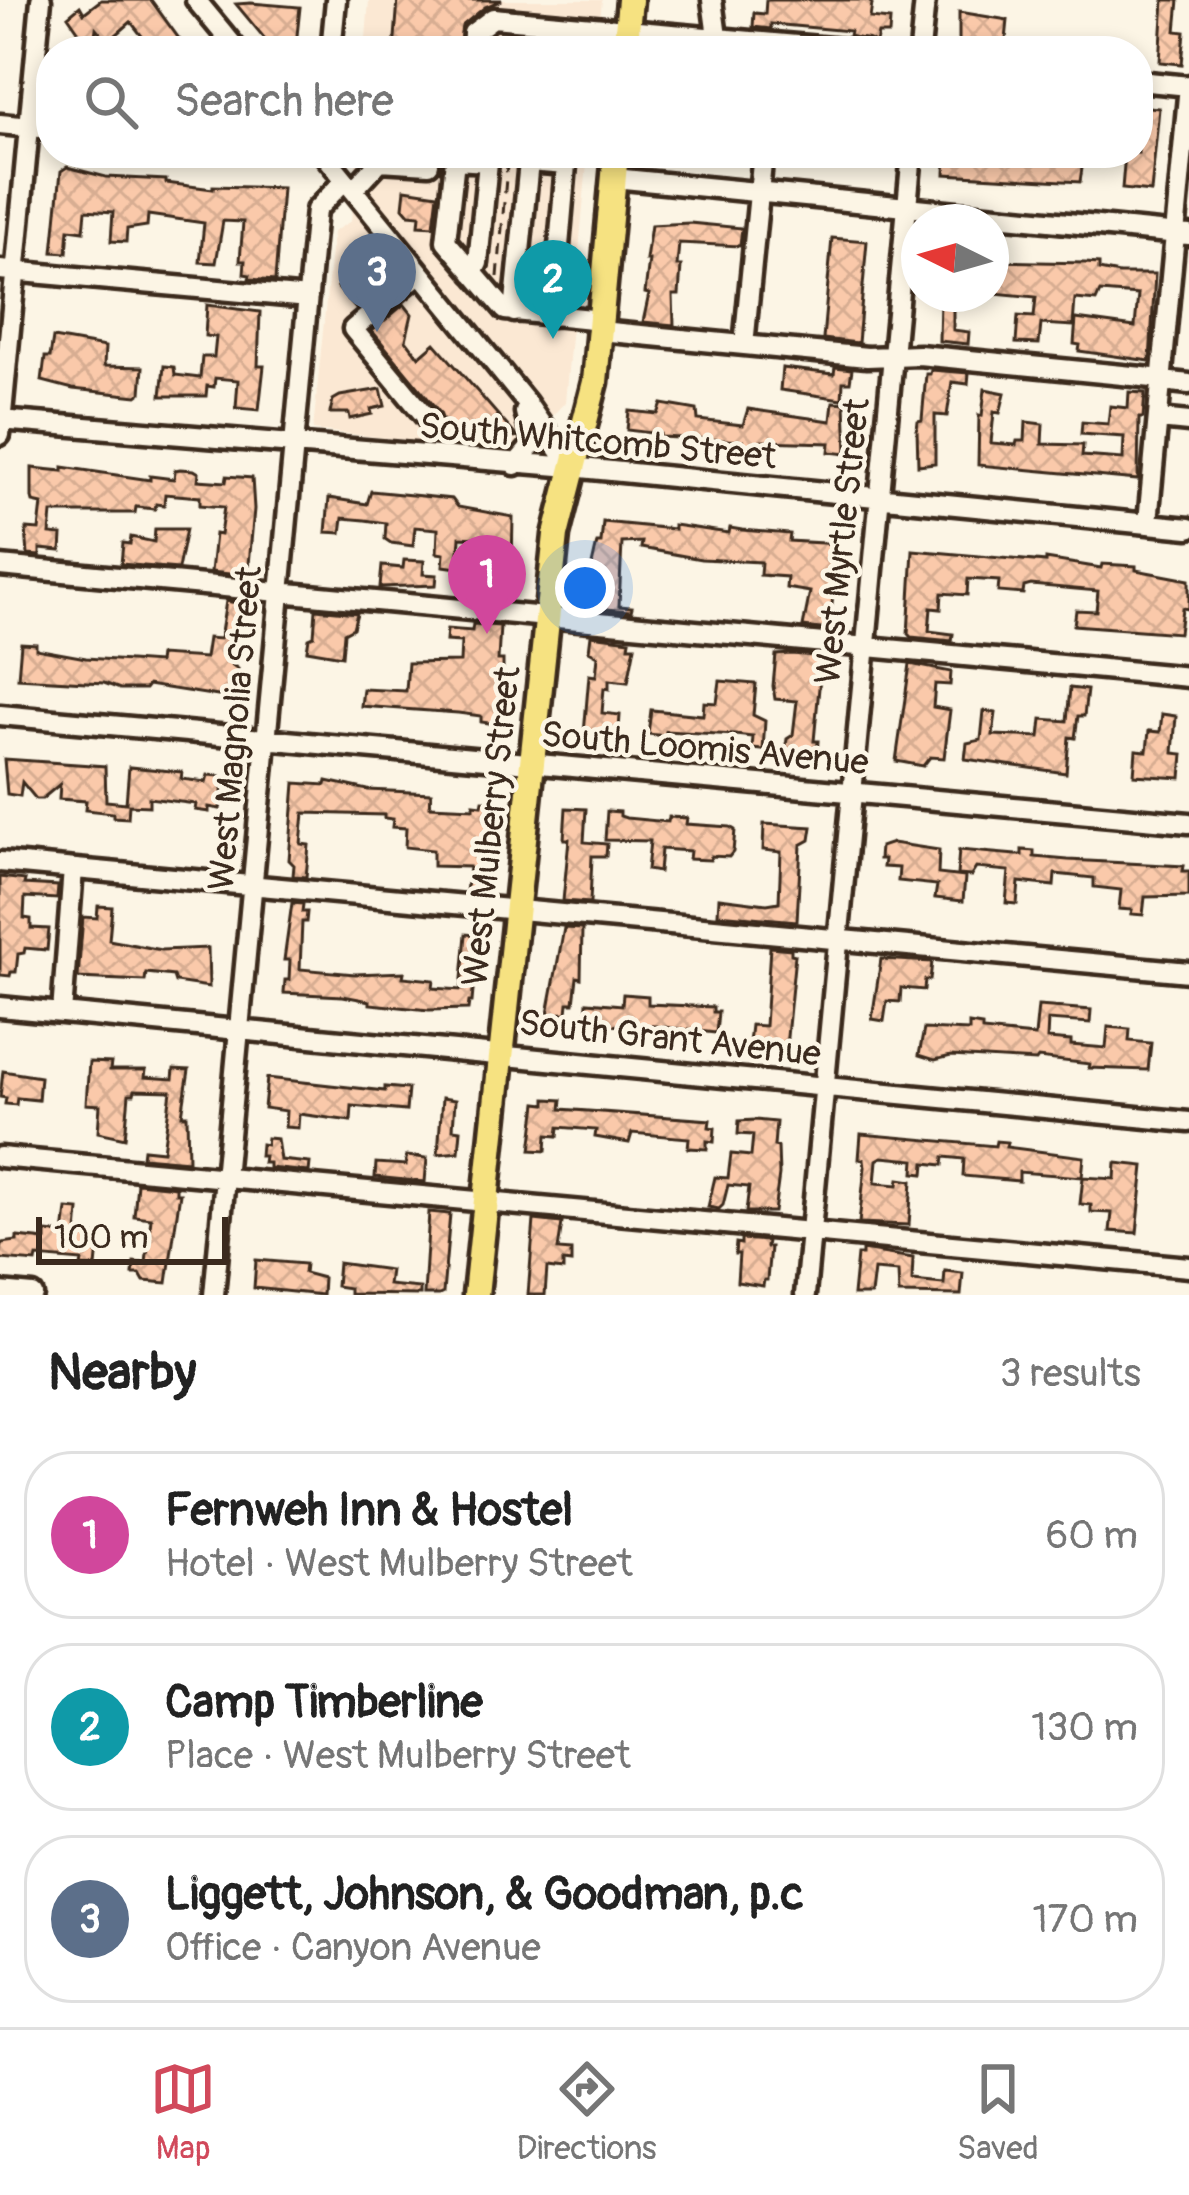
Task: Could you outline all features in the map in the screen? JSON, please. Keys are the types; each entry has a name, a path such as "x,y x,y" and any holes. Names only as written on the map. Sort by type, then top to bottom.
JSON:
{"main road":[{"path":"626,36 630,0"},
{"name":"West Mulberry Street","path":"476,1295 556,535 586,416 601,326 615,168"}],"street":[{"path":"38,36 41,0"},
{"path":"332,36 336,0"},
{"path":"712,0 716,36"},
{"path":"921,36 925,0"},
{"path":"202,2 227,36"},
{"path":"473,36 493,18 602,36"},
{"path":"0,435 8,271 36,53"},
{"path":"1148,522 1165,346 1182,234 1189,85 1153,82"},
{"path":"0,124 36,128"},
{"path":"335,168 526,402 571,467"},
{"path":"349,185 371,168"},
{"path":"454,168 446,237 500,307 514,312 744,345 919,355 1189,384"},
{"path":"473,273 487,168"},
{"path":"514,312 528,168"},
{"path":"554,316 566,168"},
{"path":"632,168 759,191 901,205"},
{"path":"744,345 761,168"},
{"name":"West Myrtle Street","path":"908,204 911,168"},
{"name":"West Magnolia Street","path":"214,1295 316,210 349,185"},
{"path":"1009,216 1182,234"},
{"path":"430,422 353,329 457,255"},
{"path":"8,271 308,298"},
{"name":"West Myrtle Street","path":"805,1295 901,276"},
{"path":"1165,346 1189,348"},
{"path":"515,465 533,444 526,402"},
{"path":"546,429 568,428 586,416"},
{"path":"1159,418 1189,422"},
{"name":"South Whitcomb Street","path":"1,420 571,467 1189,528"},
{"path":"0,566 1189,676"},
{"name":"South Loomis Avenue","path":"0,715 1189,823"},
{"path":"0,862 1189,972"},
{"path":"62,1013 73,868"},
{"name":"South Grant Avenue","path":"0,1007 1189,1121"},
{"path":"0,1157 1189,1267"},
{"path":"0,1292 28,1295"}],"path":[{"path":"497,291 507,168"}],"shaded area":[{"path":"369,0 602,0 598,36 366,36"},
{"path":"356,168 587,168 565,402 519,453 313,430 333,232 351,221"}],"building":[{"path":"101,0 151,0 177,36 142,36 131,22 117,36 103,36 96,28 95,36 82,36 68,16 80,6 84,13"},
{"path":"398,0 502,0 462,26 461,36 395,36"},
{"path":"766,0 868,0 870,18 890,20 889,34 849,36 850,31 771,24 771,29 753,27 754,13 765,14"},
{"path":"1164,0 1179,0 1176,31 1185,32 1182,64 1160,62"},
{"path":"236,4 300,7 297,36 263,36"},
{"path":"959,12 1008,20 1006,36 959,36"},
{"path":"1153,107 1159,108 1151,192 1122,189 1124,168 1153,168"},
{"path":"71,168 106,177 166,180 213,189 282,188 275,281 249,279 244,274 245,261 240,261 243,222 223,221 216,263 200,262 204,223 148,215 147,226 127,229 126,242 111,241 113,212 86,210 84,231 69,229 67,253 53,252 61,171"},
{"path":"945,168 1082,168 1080,182 945,174"},
{"path":"405,189 438,194 434,226 419,225 420,215 409,214 403,207"},
{"path":"651,225 742,228 740,246 679,243 674,325 643,322 649,294 645,293"},
{"path":"832,238 867,241 858,343 823,339"},
{"path":"1009,261 1099,264 1099,270 1119,274 1155,274 1150,361 1079,351 1080,345 1074,344 1076,319 1135,327 1138,295 1100,292 1096,301 1075,299 1073,326 1041,324 1039,344 1016,343 1018,316 1034,317 1036,297 1009,294"},
{"path":"364,265 382,287 356,309 337,287"},
{"path":"404,304 412,314 406,340 419,357 435,343 517,437 447,431 440,413 372,331"},
{"path":"207,305 260,312 258,366 264,366 259,410 236,408 238,380 215,378 206,396 161,396 164,366 174,367 175,375 200,378 202,357 214,357 216,337 205,336"},
{"path":"940,312 953,312 953,330 969,332 968,344 939,341"},
{"path":"53,338 105,347 104,366 143,367 141,393 73,389 42,381"},
{"path":"835,367 852,369 850,382 843,382 842,399 780,390 782,368 834,374"},
{"path":"931,370 969,373 968,384 952,382 947,416 935,415 935,463 918,465 918,421 922,420 926,374"},
{"path":"381,389 385,406 371,409 372,414 350,419 349,413 330,413 333,400 340,396"},
{"path":"985,389 1005,393 1000,413 994,412 991,443 1016,445 1025,441 1026,422 1043,424 1042,444 1083,445 1082,456 1123,459 1124,437 1081,434 1082,422 1108,424 1110,406 1128,408 1129,392 1145,393 1143,418 1139,418 1138,480 978,465"},
{"path":"833,402 845,403 847,454 829,452 830,443 762,441 759,448 745,447 743,441 660,437 627,430 629,411 658,414 662,404 697,410 698,420 743,425 748,409 831,421"},
{"path":"63,467 150,480 150,476 174,479 175,470 180,469 199,473 198,480 252,478 248,576 211,572 224,507 200,505 200,497 165,494 164,505 136,507 135,513 52,513 50,534 62,535 61,551 40,549 40,556 28,555 26,529 39,530 42,504 33,502 32,468 63,471"},
{"path":"371,491 452,499 458,507 513,517 512,565 491,564 493,539 460,537 458,568 443,566 444,554 437,553 438,529 415,527 413,546 385,539 386,523 343,518 341,533 326,532 329,498 367,504"},
{"path":"603,522 729,533 730,528 790,534 789,541 839,544 829,630 803,627 810,592 786,588 787,577 760,575 761,562 701,559 641,548 642,542 622,543 619,606 632,607 631,611 593,608 590,574"},
{"path":"155,529 186,529 178,569 121,564 123,543 130,544 131,537 154,542"},
{"path":"913,550 1046,559 1101,568 1102,564 1136,566 1136,570 1189,580 1189,609 1182,608 1179,633 1074,625 1076,610 1096,611 1098,591 1031,585 1024,587 1023,594 998,592 999,581 968,579 967,595 942,593 941,609 931,608 929,631 953,634 952,641 911,637"},
{"path":"404,560 424,561 423,574 437,575 436,585 380,587 382,566 403,568"},
{"path":"226,601 241,604 240,611 245,611 244,625 234,631 231,664 238,669 231,698 148,685 120,689 104,683 18,678 21,643 86,658 158,663 159,655 205,658 208,638 220,639"},
{"path":"316,609 357,613 353,628 344,633 342,656 307,650 314,636"},
{"path":"473,624 500,626 498,660 503,660 503,667 497,724 481,722 481,716 361,706 363,689 406,691 408,663 460,662 461,642 446,641 447,629 472,631"},
{"path":"591,635 630,640 629,646 635,646 628,682 609,680 609,689 604,688 602,713 620,715 619,729 612,728 612,737 584,734 589,675 596,676 598,656 589,651"},
{"path":"776,655 826,657 821,666 814,741 818,741 817,755 785,752 787,739 793,735 797,701 775,699 773,686"},
{"path":"910,664 951,672 950,685 935,684 933,707 950,710 944,758 930,757 923,766 896,761"},
{"path":"720,681 756,684 753,715 765,721 763,750 752,749 753,737 648,734 651,710 703,715 704,702 717,703"},
{"path":"1070,688 1087,690 1084,716 1078,716 1075,738 1069,737 1066,773 965,759 967,743 981,740 984,711 996,713 993,735 1040,737 1042,719 1067,721"},
{"path":"1162,714 1176,716 1173,753 1183,754 1181,778 1134,775 1136,750 1147,751 1149,731 1160,732"},
{"path":"4,759 105,766 106,801 126,803 129,767 182,772 181,779 206,782 208,775 220,776 220,809 195,810 196,804 149,798 149,806 129,805 128,818 113,817 113,813 85,810 86,801 59,799 60,784 42,799 36,799 22,782 20,796 7,794"},
{"path":"327,781 368,790 431,793 430,806 474,808 483,800 496,801 493,832 484,832 483,893 466,892 469,867 433,866 433,850 405,847 406,828 392,827 393,819 384,815 304,813 301,844 309,845 306,877 293,876 294,865 289,860 295,783 326,785"},
{"path":"566,808 586,809 584,842 607,844 606,856 592,856 590,903 563,901 569,839 564,839"},
{"path":"607,811 626,818 668,822 669,817 687,818 686,824 730,827 735,830 733,852 710,860 689,859 690,851 661,849 659,872 647,870 650,841 605,840"},
{"path":"764,824 812,827 810,840 801,845 797,921 718,914 719,898 779,902 781,852 763,850"},
{"path":"892,843 939,850 938,874 965,877 963,901 935,898 937,885 898,881 899,868 883,867 884,859 879,859 880,847"},
{"path":"959,850 1022,855 1022,850 1034,851 1034,857 1184,866 1183,871 1189,871 1189,896 1145,897 1143,915 1131,914 1132,910 1119,909 1121,890 1094,887 1094,878 1055,874 1054,886 1019,882 1017,904 1006,903 1009,871 976,868 971,876 957,875"},
{"path":"0,877 58,886 57,899 25,897 24,918 31,919 31,928 49,929 47,950 25,948 10,976 0,975"},
{"path":"292,903 303,904 302,912 307,912 302,922 300,969 404,972 403,977 434,980 433,988 461,990 466,934 478,935 468,1009 429,1010 343,996 284,993 285,980 289,980 290,960 284,960"},
{"path":"98,906 112,907 109,940 161,950 208,948 209,987 146,973 145,981 78,978 83,917 97,918"},
{"path":"564,928 582,929 581,978 577,977 574,1003 568,1003 567,1013 548,1014"},
{"path":"770,947 791,949 795,955 786,1047 749,1043 751,1025 765,1026"},
{"path":"881,959 932,962 924,990 901,988 900,1002 887,1001 884,1021 872,1019"},
{"path":"623,994 648,996 648,1004 713,1007 718,1012 716,1033 645,1025 590,1026 587,1002 622,1005"},
{"path":"1038,1006 1091,1010 1090,1023 1048,1020 1047,1039 1071,1041 1071,1045 1106,1048 1108,1027 1130,1029 1129,1041 1151,1043 1148,1070 1089,1068 1090,1064 1038,1058 951,1056 935,1060 919,1055 924,1029 969,1031 969,1024 982,1026 982,1031 1035,1036"},
{"path":"89,1062 111,1063 110,1070 146,1070 145,1077 173,1079 174,1069 189,1070 182,1115 187,1115 188,1161 142,1157 143,1149 163,1151 171,1091 135,1090 129,1094 125,1138 98,1132 100,1105 86,1104"},
{"path":"3,1071 40,1077 38,1100 17,1098 16,1105 5,1104 6,1098 0,1097"},
{"path":"267,1078 385,1091 385,1087 408,1089 406,1111 352,1106 351,1121 299,1114 298,1128 285,1127 286,1111 264,1108"},
{"path":"442,1098 455,1100 453,1129 461,1130 459,1152 438,1154"},
{"path":"546,1099 562,1100 561,1109 710,1120 714,1142 707,1141 707,1149 688,1148 689,1138 632,1133 629,1143 595,1137 596,1130 559,1127 558,1136 547,1135 546,1151 531,1150 537,1103 546,1104"},
{"path":"739,1121 776,1122 779,1175 774,1212 746,1212 749,1187 728,1185 723,1205 708,1207 715,1177 728,1178 731,1154 751,1156 753,1135 738,1134"},
{"path":"861,1134 995,1146 996,1141 1007,1142 1006,1147 1084,1157 1082,1177 1019,1172 1019,1181 963,1176 964,1159 944,1157 943,1165 925,1163 924,1174 914,1173 915,1160 882,1157 877,1160 875,1183 912,1181 909,1225 859,1223 865,1167 864,1159 859,1159"},
{"path":"267,1138 277,1139 280,1160 310,1163 309,1172 269,1168 260,1156"},
{"path":"406,1156 427,1158 425,1182 375,1177 376,1163 406,1165"},
{"path":"1116,1163 1144,1166 1137,1233 1110,1231 1112,1213 1091,1212 1091,1205 1080,1204 1083,1177 1115,1179"},
{"path":"137,1183 176,1187 180,1193 167,1283 144,1281 140,1274 133,1274 134,1262 146,1263 151,1218 134,1216"},
{"path":"67,1209 79,1210 77,1233 99,1235 96,1267 37,1257 36,1262 0,1259 2,1243 17,1241 17,1237 46,1240 46,1232 64,1234"},
{"path":"429,1212 450,1214 443,1293 439,1295 424,1295"},
{"path":"534,1220 562,1223 558,1250 571,1251 571,1263 563,1262 563,1270 547,1268 545,1295 528,1295"},
{"path":"741,1239 767,1241 770,1247 763,1286 737,1282 736,1243 741,1244"},
{"path":"862,1250 913,1258 912,1281 944,1284 945,1271 963,1273 961,1295 899,1294 898,1272 874,1270 871,1295 853,1295 857,1255"},
{"path":"256,1260 305,1264 304,1273 323,1278 322,1295 254,1288"},
{"path":"338,1263 390,1270 388,1285 420,1288 420,1295 349,1294 349,1288 336,1286"}],"place":[{"name":"Liggett, Johnson, & Goodman, p.c","path":"377,332"},
{"name":"Camp Timberline","path":"553,339"},
{"name":"Fernweh Inn & Hostel","path":"487,634"}]}
